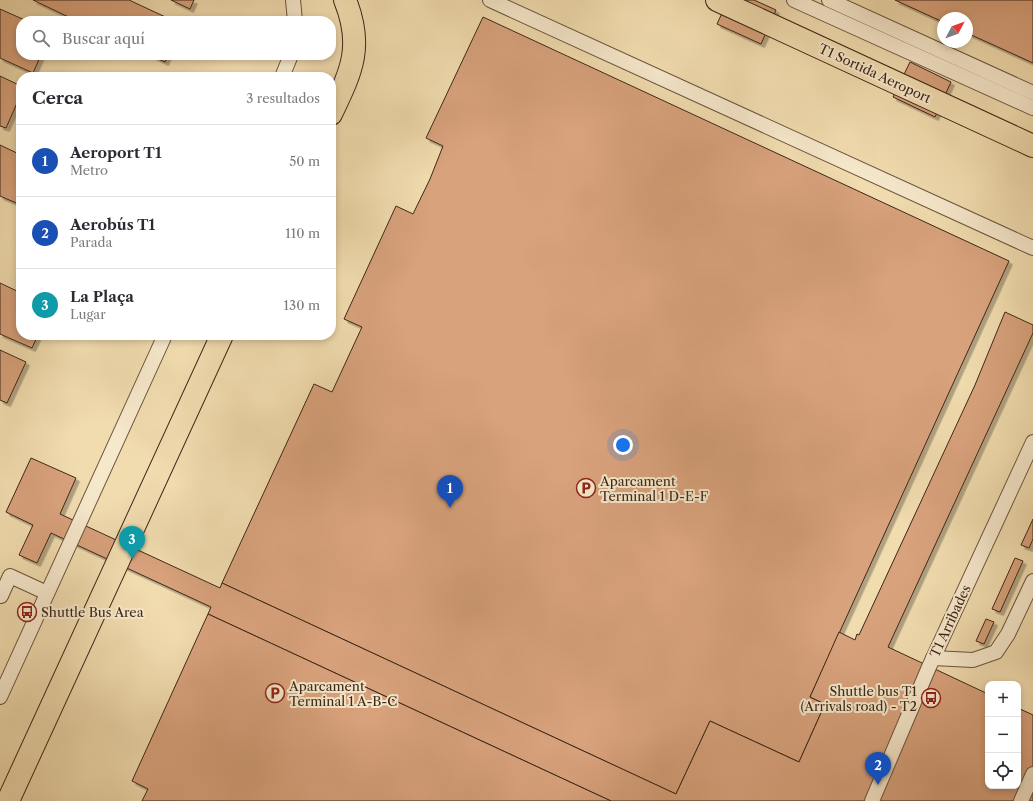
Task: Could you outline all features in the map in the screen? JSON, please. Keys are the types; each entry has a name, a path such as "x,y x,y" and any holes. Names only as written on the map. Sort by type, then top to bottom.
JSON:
{"main road":[{"path":"336,103 349,76 354,56 353,24 345,0"},
{"name":"T1 Sortida Aeroport","path":"717,0 1033,146"},
{"path":"8,801 220,340"}],"lane":[{"path":"293,0 295,16"},
{"path":"490,0 1033,248"},
{"path":"794,0 1033,108"},
{"path":"829,0 1033,93"},
{"path":"284,72 289,60"},
{"path":"0,697 163,340"},
{"name":"T1 Arribades","path":"872,801 933,658 1033,442"},
{"path":"1,596 10,576 47,593"},
{"path":"933,658 973,660 996,652 1008,634 1033,580"},
{"path":"1021,801 1033,774"}],"building":[{"path":"33,0 129,0 163,16 67,16"},
{"path":"171,0 194,0 190,9"},
{"path":"728,0 754,0 776,10 761,44 717,24"},
{"path":"895,0 1033,0 1033,63 973,36 973,12 937,12 937,19"},
{"path":"0,9 16,16 16,60 39,60 33,72 31,72 0,58"},
{"name":"Aparcament Terminal 1 D-E-F","path":"483,17 1009,261 810,697 825,704 799,762 710,721 676,794 222,583 314,384 332,392 362,327 344,319 396,206 413,214 430,179 443,146 426,138"},
{"path":"910,62 951,82 935,117 893,97"},
{"path":"0,76 16,84 16,105 6,128 0,126"},
{"path":"0,145 16,153 16,203 0,196"},
{"path":"0,283 16,291 16,340 36,340 32,348 0,334"},
{"path":"1005,312 1033,325 1033,333 888,647 985,693 985,789 1021,789 1021,709 1033,715 1033,801 611,801 208,614 211,607 51,533 37,563 19,555 33,525 6,512 31,458 76,478 60,514 220,588 222,583 676,794 710,721 799,762 825,704 810,697 839,632 855,640 857,634 859,635 975,385"},
{"path":"0,350 26,362 7,403 0,400"},
{"path":"1033,519 1033,539 1029,548 1021,545"},
{"path":"1015,558 1023,561 1000,612 992,609"},
{"name":"Aparcament Terminal 1 A-B-C","path":"208,614 611,801 142,801 148,789 132,781"},
{"path":"986,619 994,622 984,644 976,641"}],"place":[{"name":"Aparcament Terminal 1 D-E-F","path":"586,488"},
{"name":"Aeroport T1","path":"450,508"},
{"name":"La Plaça","path":"132,559"},
{"name":"Shuttle Bus Area","path":"27,612"},
{"name":"Aparcament Terminal 1 A-B-C","path":"275,693"},
{"name":"Shuttle bus T1 (Arrivals road) - T2","path":"931,698"},
{"name":"Aerobús T1","path":"878,785"}]}
